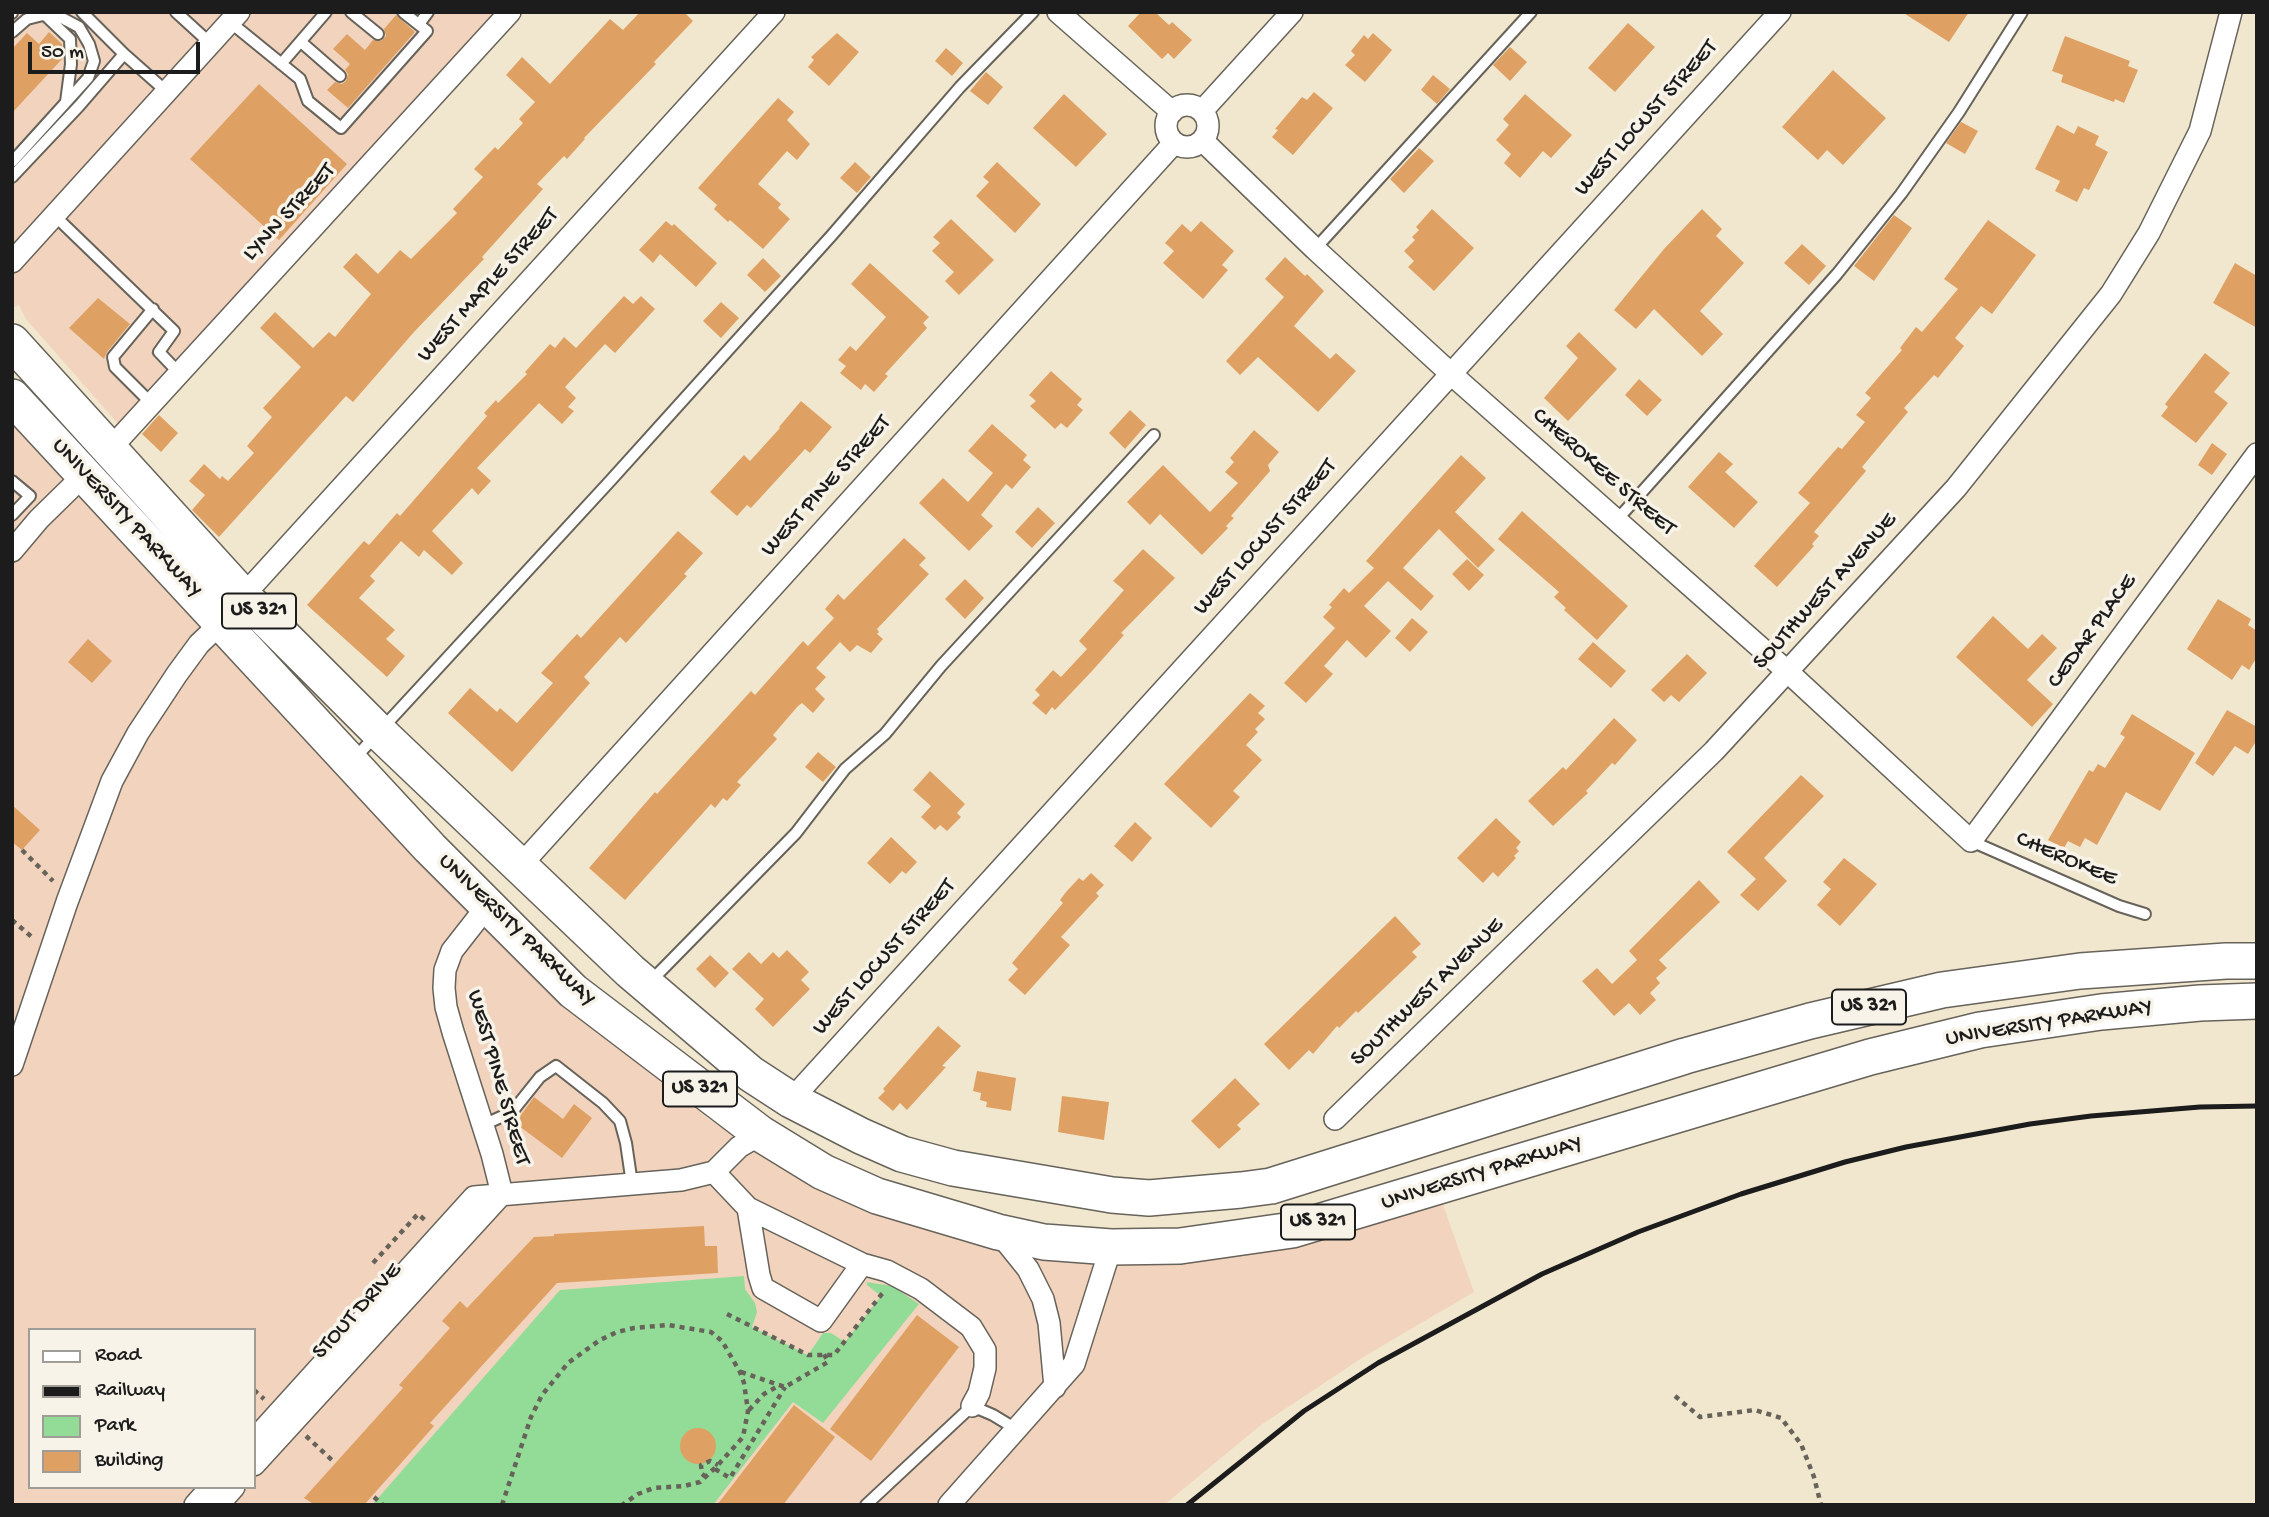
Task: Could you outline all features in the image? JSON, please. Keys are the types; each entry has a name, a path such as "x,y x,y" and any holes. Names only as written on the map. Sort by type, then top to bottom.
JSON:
{"highway":[{"name":"UNIVERSITY PARKWAY","path":"12,342 97,462 220,622 430,848 573,991 761,1134 822,1171 877,1196 998,1232 1044,1242 1111,1247 1180,1246 1292,1230 1870,1057 1979,1030 2101,1012 2257,1001"},
{"name":"UNIVERSITY PARKWAY","path":"12,397 97,462 243,596 379,732 647,986 751,1074 791,1100 861,1136 902,1154 953,1168 1053,1186 1149,1198 1210,1194 1272,1185 1685,1056 1810,1021 1942,990 2080,971 2257,961"},
{"path":"488,905 520,866"},
{"path":"1685,1056 1701,1108"},
{"path":"761,1134 791,1100"},
{"path":"1111,1247 1112,1195"}],"street":[{"name":"LYNN STREET","path":"12,551 38,519 152,404 510,12"},
{"name":"WEST MAPLE STREET","path":"243,596 774,12"},
{"path":"1058,12 1172,112"},
{"path":"1202,111 1292,12"},
{"name":"WEST LOCUST STREET","path":"791,1100 1780,12"},
{"name":"SOUTHWEST AVENUE","path":"1335,1119 1714,751 1956,488 2111,294 2149,233 2200,131 2231,12"},
{"path":"12,262 235,17"},
{"path":"1190,105 1202,111 1209,122 1209,129 1203,141 1186,148 1174,143 1167,131 1168,117 1172,112 1190,105"},
{"name":"CHEROKEE STREET","path":"1203,141 1450,373 1788,672 1971,841"},
{"name":"WEST PINE STREET","path":"520,866 1174,143"},
{"name":"CEDAR PLACE","path":"1971,841 2257,454"},
{"path":"12,1065 67,902 112,781 138,733 177,674 199,644 220,622"},
{"name":"WEST PINE STREET","path":"488,905 452,951 445,970 444,988 446,1007 502,1194"},
{"path":"502,1194 681,1180 714,1172 738,1147 761,1134"},
{"path":"714,1172 748,1208 862,1264 887,1271 921,1289 953,1312 975,1332 985,1350 985,1368 979,1393 972,1406"},
{"name":"STOUT DRIVE","path":"256,1438 502,1194"},
{"path":"748,1208 763,1288 821,1321 862,1264"},
{"path":"998,1232 1028,1269 1040,1291 1049,1323 1055,1387"},
{"path":"949,1505 1074,1364 1111,1247"},
{"name":"STOUT DRIVE","path":"256,1463 379,1315"},
{"path":"209,1499 230,1489"}],"lane":[{"path":"82,12 167,92"},
{"path":"176,12 211,44"},
{"path":"281,64 326,12"},
{"path":"351,12 378,34"},
{"path":"235,17 281,64 300,79 308,101 341,128 364,96 402,53 427,31 403,12"},
{"path":"419,24 428,12"},
{"path":"350,762 611,480 823,245 960,87 1033,12"},
{"path":"1315,249 1531,12"},
{"path":"1616,521 1845,264 1901,194 1959,112 2022,12"},
{"path":"43,15 70,39 71,64 66,102"},
{"path":"12,32 27,19 43,15 62,18 79,26 89,44 94,61 88,78 12,162"},
{"path":"301,42 340,76"},
{"path":"12,177 124,54"},
{"path":"55,216 174,331 159,352 180,373"},
{"path":"152,404 116,367 113,357 153,309"},
{"path":"647,986 796,833 845,769 885,734 941,666 1154,435"},
{"path":"12,481 30,496 12,515"},
{"name":"CHEROKEE","path":"1971,841 2119,906 2145,914"},
{"path":"483,1125 512,1112 540,1077 556,1066 603,1103 620,1121 632,1184"},
{"path":"866,1505 972,1406 1016,1429"}],"path":[{"path":"22,850 53,881"},
{"path":"12,920 34,939"},
{"path":"502,1505 531,1418 542,1395 568,1363 600,1340 617,1332 651,1325 710,1332 722,1341 740,1372 748,1411 743,1437 706,1477 684,1486 654,1488 638,1494 622,1505"},
{"path":"748,1411 764,1394 828,1362 824,1354"},
{"path":"740,1372 783,1386"},
{"path":"706,1477 702,1474 701,1465 710,1461 730,1478 783,1386"},
{"path":"1675,1396 1700,1417 1755,1410 1781,1418 1801,1444 1814,1476 1821,1505"},
{"path":"374,1497 383,1505"}],"shaded area":[{"path":"12,12 497,12 120,426 26,319 19,305 12,308"},
{"path":"12,424 181,604 708,1119 814,1182 1137,1246 1437,1188 1474,1292 1365,1356 1261,1425 1164,1505 12,1505"}],"green space":[{"path":"744,1276 745,1289 755,1303 757,1312 752,1327 808,1355 823,1333 831,1333 845,1342 881,1296 867,1285 867,1282 892,1286 919,1304 823,1423 793,1402 713,1505 372,1505 560,1290"}],"building":[{"path":"640,12 684,12 693,21 567,159 564,156 537,184 543,189 482,257 484,259 414,332 353,402 346,396 219,537 192,510 205,495 189,481 204,464 220,479 222,476 228,481 254,453 247,446 272,417 263,408 301,367 260,328 275,312 313,348 329,332 335,337 371,294 343,267 356,253 378,274 400,250 411,259 457,213 453,209 483,177 474,169 495,147 498,150 523,123 519,119 535,102 506,75 522,57 550,84 610,19 623,30"},
{"path":"1141,12 1155,12 1169,25 1172,22 1192,40 1174,59 1168,53 1162,59 1128,26"},
{"path":"1902,12 1969,12 1949,42"},
{"path":"396,15 415,32 348,108 327,90 335,82 342,84 346,81 348,74 345,70 350,64 333,49 347,34 365,50 373,40 381,41 386,36 384,29"},
{"path":"1628,23 1655,47 1615,92 1588,68"},
{"path":"49,32 62,44 63,58 12,113 12,49 27,33 39,44"},
{"path":"837,33 859,52 829,86 808,67 814,60 811,57"},
{"path":"1373,33 1392,50 1365,82 1345,65 1355,55 1351,51 1364,35 1368,39"},
{"path":"2065,36 2130,61 2128,66 2138,70 2124,103 2115,99 2114,102 2061,82 2063,75 2052,71"},
{"path":"1510,47 1527,62 1510,81 1493,65"},
{"path":"946,48 963,63 952,76 935,61"},
{"path":"1833,70 1886,118 1843,165 1827,150 1818,160 1782,127"},
{"path":"986,72 1003,87 988,105 970,91"},
{"path":"1433,75 1450,89 1437,104 1421,90"},
{"path":"259,84 347,164 279,240 190,159"},
{"path":"1314,92 1333,108 1293,155 1272,137 1278,130 1275,129 1302,97 1307,100"},
{"path":"1064,94 1107,134 1076,167 1033,128"},
{"path":"1525,94 1572,135 1551,158 1543,151 1520,178 1504,163 1511,154 1496,140 1509,125 1503,119"},
{"path":"778,98 794,112 787,120 810,144 797,160 787,151 758,184 781,204 778,208 790,219 763,249 714,209 717,205 698,188"},
{"path":"1961,122 1978,131 1965,154 1946,143"},
{"path":"2057,125 2074,134 2078,126 2099,136 2095,145 2108,152 2089,190 2084,188 2077,202 2055,191 2060,181 2035,169"},
{"path":"1419,148 1434,161 1404,193 1390,179"},
{"path":"855,162 871,177 857,193 840,178"},
{"path":"997,162 1041,204 1015,233 976,196 989,182 983,177"},
{"path":"1432,209 1474,248 1434,291 1408,267 1414,261 1404,251 1415,240 1412,237 1419,230 1416,227"},
{"path":"1702,209 1722,229 1716,236 1744,263 1700,311 1723,334 1702,356 1654,309 1636,329 1614,310 1664,249"},
{"path":"1894,215 1912,228 1874,281 1854,266"},
{"path":"951,219 994,260 959,295 945,281 954,272 932,251 940,243 933,237"},
{"path":"1988,220 2036,255 1992,314 1981,306 1955,338 1964,346 1938,378 1934,375 1904,408 1908,412 1862,467 1866,471 1814,532 1819,536 1812,544 1814,546 1777,587 1754,566 1810,503 1798,493 1838,447 1842,449 1865,422 1856,415 1871,398 1865,393 1902,350 1900,348 1916,327 1922,332 1958,289 1944,279"},
{"path":"666,221 672,226 674,224 717,263 696,287 660,254 653,263 639,250"},
{"path":"1201,221 1234,251 1222,265 1228,270 1203,299 1163,263 1174,251 1165,243 1182,224 1191,232"},
{"path":"1802,244 1826,266 1809,285 1784,263"},
{"path":"1285,257 1324,291 1294,326 1330,359 1336,353 1356,371 1318,412 1258,357 1240,375 1226,361 1284,297 1265,279"},
{"path":"763,258 781,276 765,292 747,275"},
{"path":"870,263 929,317 923,323 927,328 885,374 888,376 874,392 865,384 861,390 840,373 846,366 838,360 850,346 856,351 886,317 851,284"},
{"path":"2235,263 2257,276 2257,328 2213,303"},
{"path":"624,296 633,304 641,296 655,309 615,353 605,344 565,387 576,398 568,407 574,411 562,424 539,403 477,468 491,481 478,495 472,488 432,531 463,563 452,575 424,550 419,557 401,541 370,576 375,581 359,598 395,630 386,639 405,656 387,677 307,605 364,541 369,545 397,513 400,516 487,416 484,413 527,374 525,372 550,344 555,348 564,337 576,348"},
{"path":"98,298 130,324 104,359 69,328"},
{"path":"721,302 739,318 721,338 703,321"},
{"path":"1579,332 1617,369 1568,421 1544,398 1578,358 1566,346"},
{"path":"2205,353 2230,373 2214,392 2228,403 2196,443 2161,416 2168,407 2165,404"},
{"path":"1051,371 1082,399 1077,405 1083,410 1067,428 1061,423 1055,429 1030,406 1036,401 1029,395"},
{"path":"1639,379 1662,400 1647,416 1625,395"},
{"path":"801,401 832,427 810,453 805,449 751,508 747,505 737,516 710,492 744,455 750,461"},
{"path":"1130,410 1146,425 1125,449 1109,433"},
{"path":"159,415 178,433 161,452 142,434"},
{"path":"992,424 1027,455 1023,460 1031,467 1012,489 1006,484 981,515 993,526 969,551 919,503 943,478 968,502 993,473 968,451"},
{"path":"1254,430 1279,452 1268,465 1270,471 1231,516 1234,518 1226,526 1228,528 1202,555 1160,514 1150,525 1127,502 1163,465 1210,512 1238,483 1225,472 1234,462 1230,458"},
{"path":"2212,443 2227,454 2212,475 2198,465"},
{"path":"1719,452 1733,464 1725,472 1758,502 1734,528 1688,487"},
{"path":"1461,455 1486,478 1455,512 1495,550 1478,568 1439,529 1403,568 1434,596 1421,611 1388,581 1364,606 1391,631 1366,658 1347,640 1324,666 1333,674 1306,703 1284,683 1335,628 1323,617 1332,607 1329,605 1344,588 1349,593 1374,568 1366,561"},
{"path":"1038,507 1055,523 1032,548 1015,532"},
{"path":"1522,511 1628,606 1597,640 1564,610 1566,608 1554,597 1559,592 1498,539"},
{"path":"678,531 703,553 684,574 687,576 626,643 620,637 584,677 590,683 512,772 448,713 470,688 497,712 500,708 517,723 553,683 541,673 577,634 581,638"},
{"path":"904,538 926,558 919,565 929,574 877,629 877,634 883,639 871,653 857,645 850,652 840,642 816,668 826,677 815,689 825,699 813,713 802,703 798,706 773,735 777,739 737,782 741,785 727,801 723,798 715,808 711,804 625,900 589,868 655,792 657,794 751,691 755,695 803,641 808,646 834,618 825,609 838,594 844,600"},
{"path":"1143,549 1175,578 1121,633 1124,635 1092,671 1055,710 1052,707 1046,715 1032,703 1040,695 1035,690 1053,670 1061,677 1087,649 1079,641 1124,590 1113,581"},
{"path":"1467,559 1484,575 1469,591 1452,574"},
{"path":"965,579 984,598 965,619 945,599"},
{"path":"2218,599 2251,619 2248,625 2257,631 2257,657 2249,670 2242,665 2232,680 2187,649"},
{"path":"1993,616 2028,649 2042,634 2057,648 2027,680 2053,704 2032,727 1956,657"},
{"path":"1412,618 1428,632 1410,652 1395,638"},
{"path":"88,639 112,661 92,683 68,662"},
{"path":"1593,642 1626,671 1611,688 1578,659"},
{"path":"1687,654 1707,673 1679,702 1671,695 1664,702 1651,690"},
{"path":"1250,693 1265,706 1258,713 1265,719 1255,729 1258,732 1246,745 1262,760 1233,791 1240,797 1211,828 1164,784"},
{"path":"2227,710 2257,727 2257,740 2248,754 2235,746 2213,776 2195,763"},
{"path":"2132,714 2195,753 2160,811 2126,792 2097,845 2085,838 2080,847 2068,841 2064,848 2048,840 2089,770 2093,772 2098,764 2105,768 2125,737 2120,734"},
{"path":"1614,718 1637,740 1553,826 1528,801 1563,767 1566,770"},
{"path":"818,752 836,767 823,782 805,767"},
{"path":"930,771 965,804 957,813 961,817 947,831 940,825 935,830 921,817 931,806 913,790"},
{"path":"1801,775 1824,796 1764,858 1787,881 1758,911 1740,895 1756,879 1727,852"},
{"path":"12,805 40,830 22,850 12,842"},
{"path":"1496,818 1521,842 1516,848 1519,851 1514,856 1516,858 1498,877 1493,872 1483,883 1457,858"},
{"path":"1135,822 1152,838 1132,862 1114,846"},
{"path":"891,837 917,862 906,874 902,871 890,884 867,863"},
{"path":"1844,858 1877,884 1840,926 1817,905 1831,889 1823,882"},
{"path":"1091,873 1104,885 1096,893 1099,896 1061,937 1070,945 1025,995 1008,980 1018,969 1012,963 1063,903 1060,900 1066,892 1079,878 1083,881"},
{"path":"1699,880 1720,902 1659,960 1667,968 1656,978 1660,983 1650,993 1656,1000 1640,1015 1629,1003 1614,1016 1582,981 1597,968 1612,984 1637,960 1629,951"},
{"path":"1395,916 1421,944 1412,952 1417,957 1358,1013 1356,1011 1339,1028 1337,1026 1313,1054 1309,1050 1289,1070 1264,1044"},
{"path":"787,950 809,972 801,980 810,989 773,1027 755,1009 764,999 732,969 749,952 761,964 773,952 779,958"},
{"path":"710,955 729,973 715,988 696,969"},
{"path":"938,1026 961,1046 907,1110 900,1103 893,1111 878,1098"},
{"path":"977,1071 1016,1078 1011,1111 986,1107 987,1102 980,1100 981,1093 973,1091"},
{"path":"1235,1078 1260,1104 1237,1125 1241,1129 1219,1149 1191,1121"},
{"path":"1062,1096 1109,1102 1104,1140 1058,1132"},
{"path":"534,1097 563,1119 574,1104 592,1118 562,1158 515,1123"},
{"path":"704,1226 705,1246 717,1246 718,1273 557,1283 430,1423 434,1426 364,1505 315,1505 304,1498 403,1388 399,1385 450,1328 442,1321 460,1301 467,1308 534,1237"},
{"path":"917,1315 959,1347 871,1461 830,1429"},
{"path":"794,1405 835,1437 783,1505 717,1505"},
{"path":"698,1428 710,1434 716,1446 710,1458 698,1464 686,1458 680,1446 686,1434"}],"railway":[{"path":"1187,1505 1304,1411 1378,1363 1542,1274 1638,1232 1741,1194 1845,1162 1906,1147 2030,1124 2091,1116 2200,1107 2257,1106"}]}
